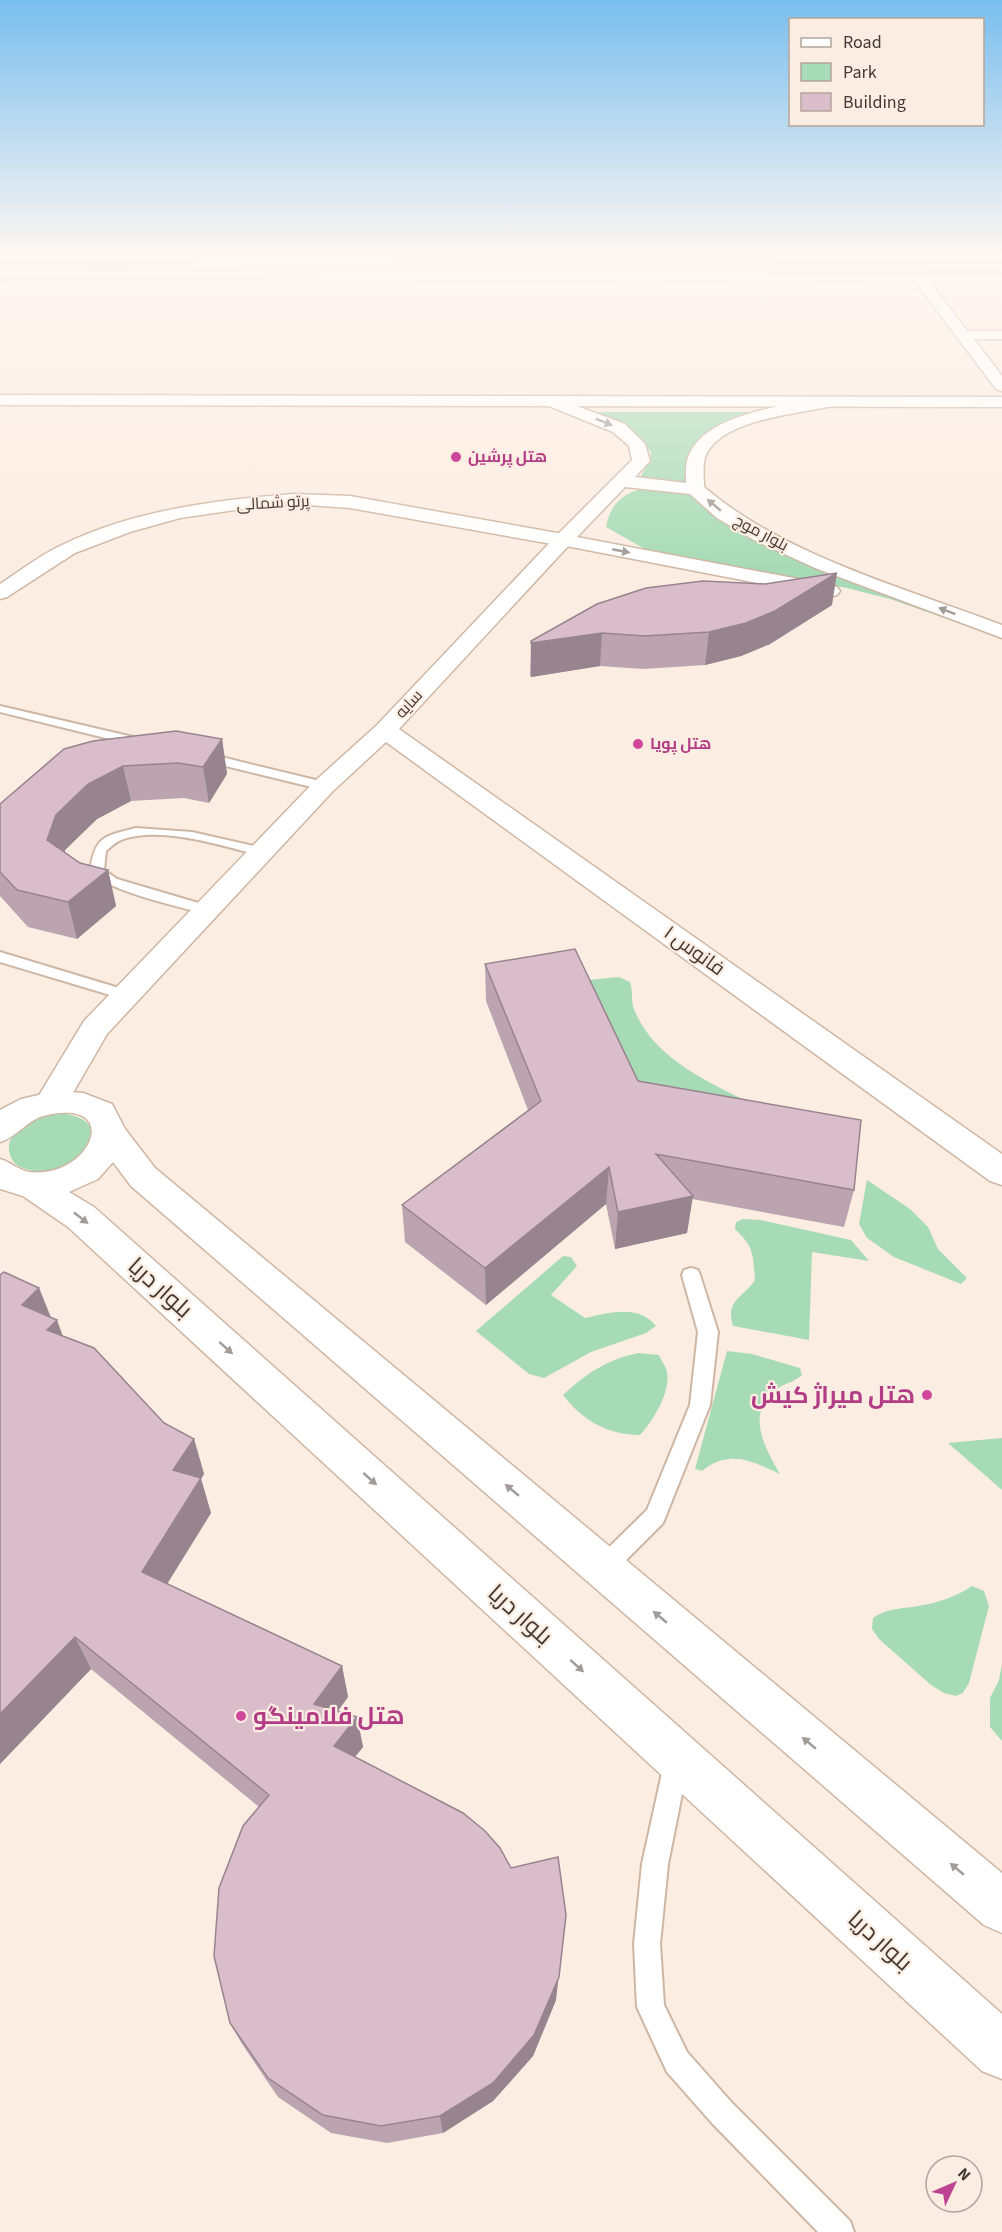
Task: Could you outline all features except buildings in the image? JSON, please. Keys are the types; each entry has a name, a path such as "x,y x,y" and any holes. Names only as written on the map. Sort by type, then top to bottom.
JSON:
{"street":[{"path":"981,358 1002,386"},
{"path":"0,399 1002,402"},
{"name":"سایه","path":"51,1102 95,1028 324,786 385,730 563,540 641,461 637,444 619,428 550,401"},
{"path":"620,481 695,489 694,467 699,452 710,438 734,425 830,402"},
{"name":"بلوار موج","path":"695,489 724,514 761,536 822,564 1002,632"},
{"name":"پرتو شمالی","path":"0,594 68,549 123,528 179,513 235,504 294,500 350,502 563,540"},
{"name":"بلوار موج","path":"563,540 798,584 869,600 1002,651"},
{"name":"فانوس ۱","path":"385,730 1002,1172"},
{"path":"0,1130 16,1115 32,1107 51,1102 69,1101 85,1105 98,1111 107,1121 110,1133 108,1146 100,1158 87,1170 70,1179 52,1184 16,1179"},
{"path":"110,1133 143,1177 1002,1907"},
{"name":"بلوار دریا","path":"16,1179 81,1217 1002,2051"}],"lane":[{"path":"0,709 160,747"},
{"path":"194,755 324,786"},
{"path":"207,910 112,882 97,871 95,858 98,849 111,839 129,834 177,831 262,852"},
{"path":"0,957 127,995"},
{"path":"603,1569 655,1516 700,1405 708,1332 691,1275"},
{"path":"678,1758 655,1864 647,1944 651,2007 677,2062 722,2113 839,2232"}],"green space":[{"path":"596,412 768,412 711,437 692,451 687,464 690,485 638,481 649,462 651,452 632,430"},
{"path":"650,487 675,490 690,496 748,538 996,636 890,599 847,588 657,553 645,549 606,527 611,510 620,499"},
{"path":"619,977 630,982 634,1009 654,1041 699,1077 750,1103 635,1092 579,981"},
{"path":"55,1113 78,1117 89,1126 92,1137 87,1149 77,1160 62,1168 44,1172 18,1166 10,1155 11,1138 31,1121"},
{"path":"867,1180 910,1209 928,1227 938,1249 967,1278 961,1284 894,1257 867,1238 859,1224"},
{"path":"743,1219 761,1220 851,1240 869,1261 812,1252 809,1340 733,1326 731,1310 733,1305 755,1280 749,1246 735,1229 736,1222"},
{"path":"563,1256 571,1257 577,1266 551,1295 585,1318 632,1312 649,1319 656,1326 646,1333 591,1352 544,1378 529,1374 476,1331"},
{"path":"727,1351 752,1354 800,1368 802,1375 777,1389 767,1398 762,1408 760,1430 768,1453 780,1474 740,1459 722,1460 702,1471 695,1469"},
{"path":"638,1353 659,1355 668,1380 660,1406 640,1435 607,1429 587,1419 563,1395 598,1368 616,1359"},
{"path":"1002,1438 1002,1490 948,1443"},
{"path":"972,1586 984,1591 989,1606 969,1683 963,1693 956,1696 944,1693 931,1685 879,1639 872,1629 873,1618 889,1611 939,1601"},
{"path":"1002,1664 1002,1741 990,1727 990,1698 999,1680"}],"place":[{"name":"هتل پرشین","path":"456,457"},
{"name":"هتل پویا","path":"638,744"},
{"name":"هتل میراژ کیش","path":"927,1395"},
{"name":"هتل فلامینگو","path":"241,1716"}]}
